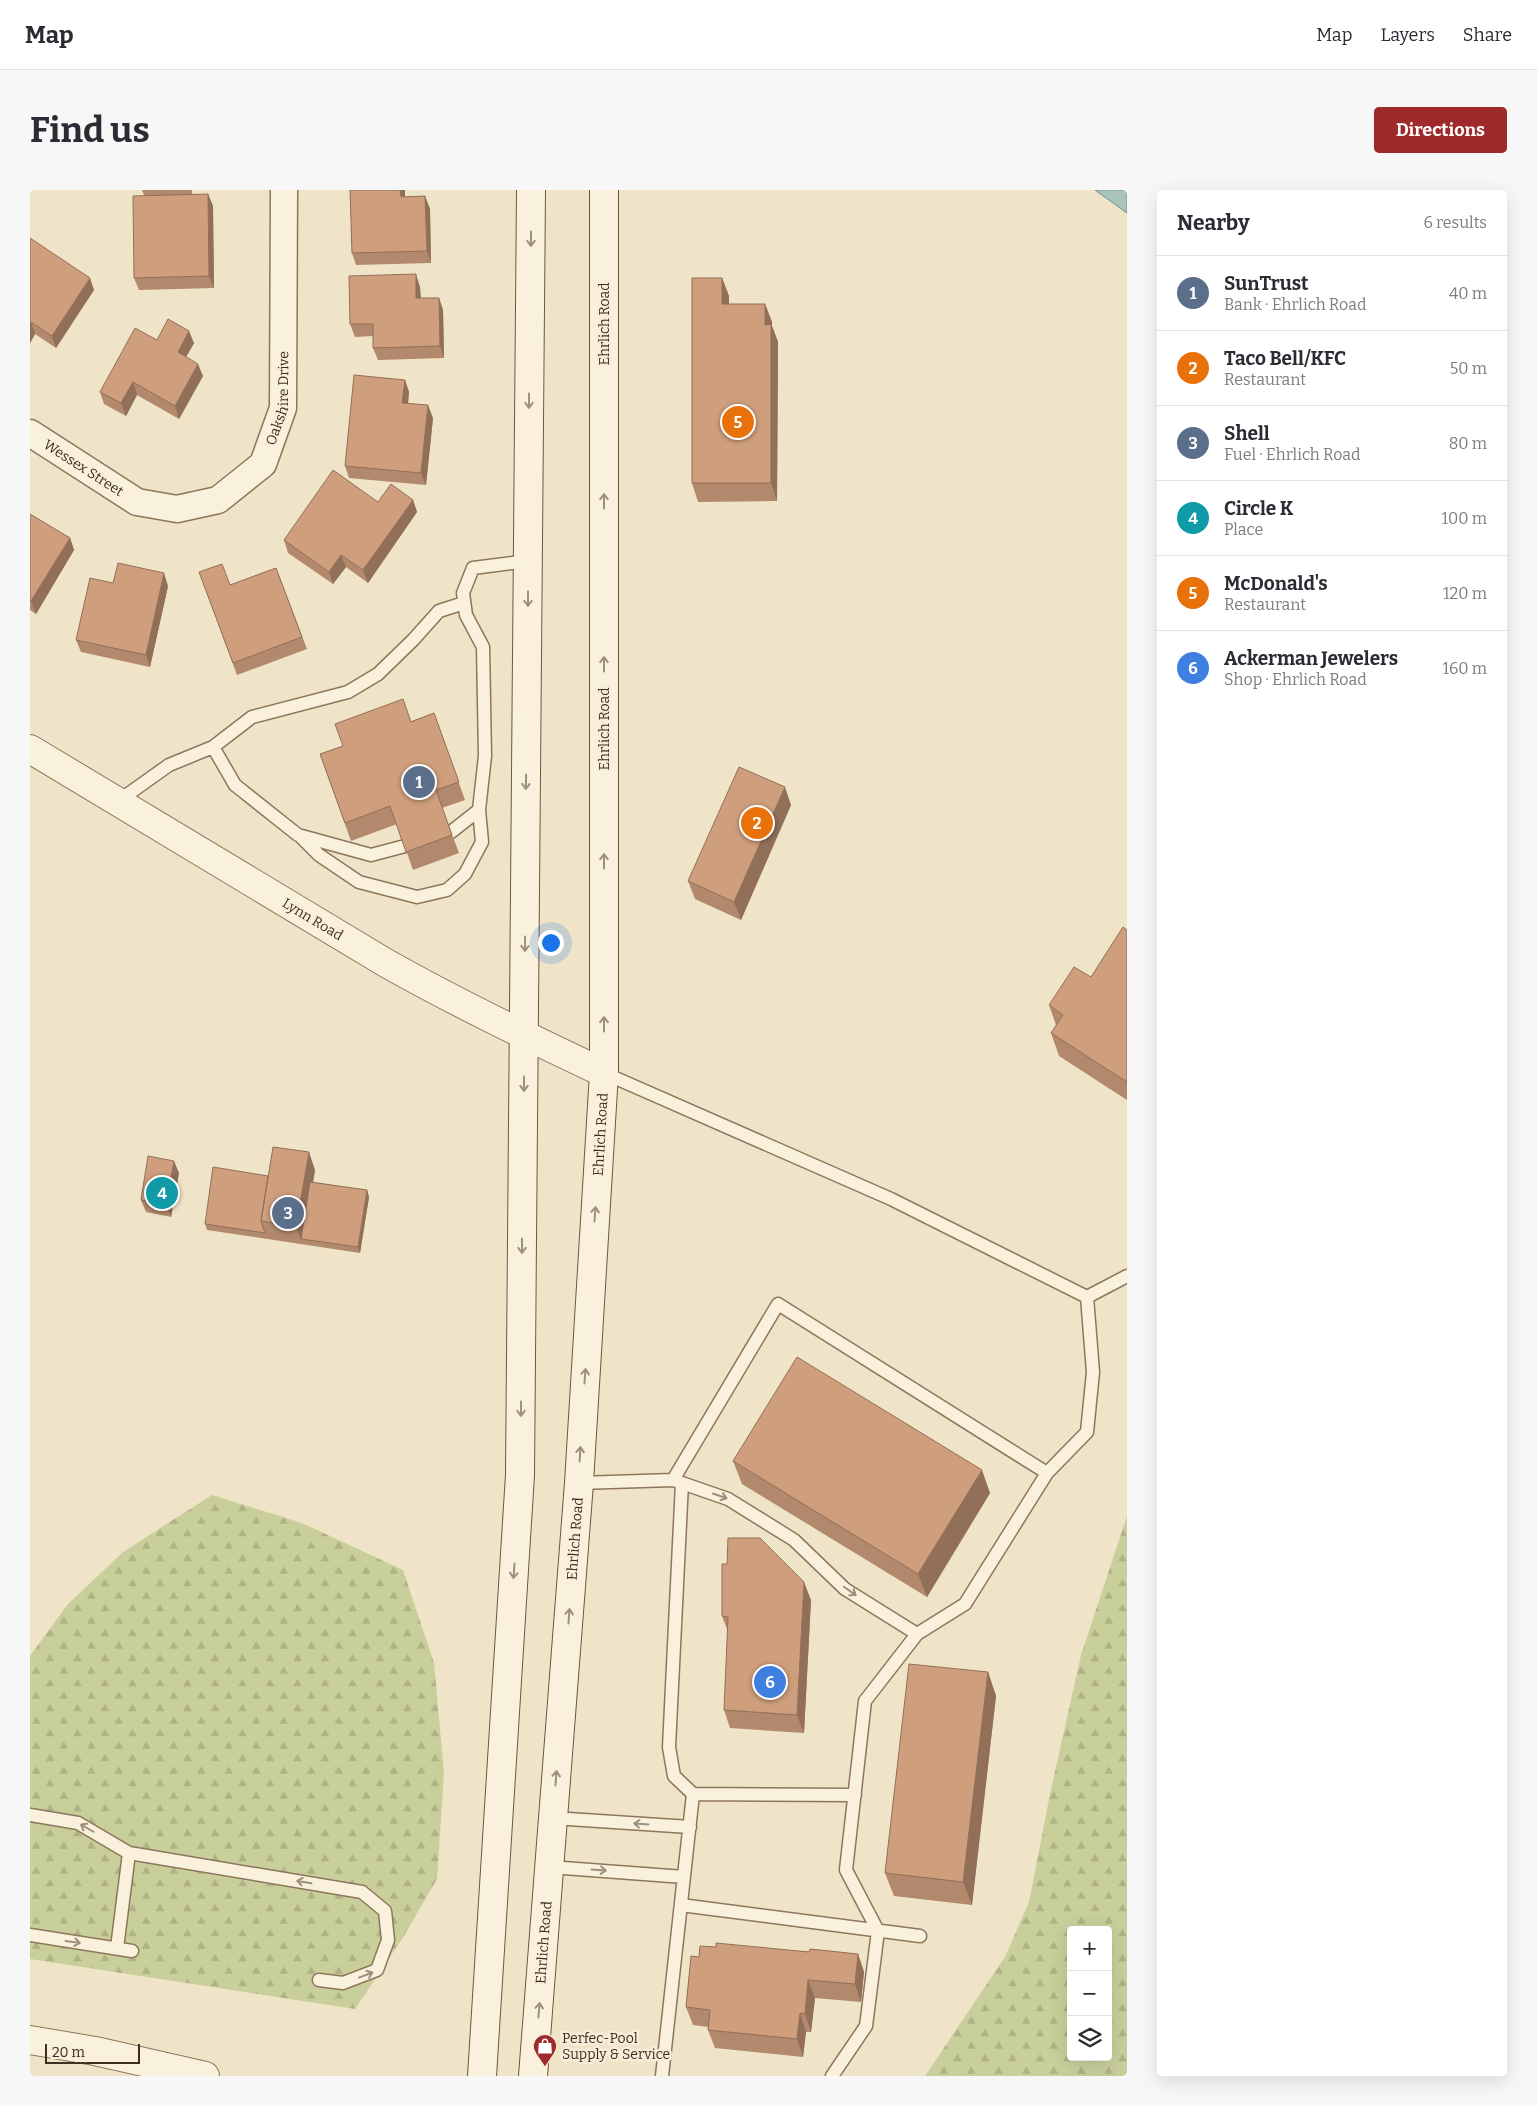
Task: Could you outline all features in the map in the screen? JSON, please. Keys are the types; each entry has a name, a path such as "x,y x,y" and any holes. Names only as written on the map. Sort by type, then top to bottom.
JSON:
{"main road":[{"path":"482,2076 520,1475 531,190"},
{"name":"Ehrlich Road","path":"533,2076 579,1483 604,1073 604,190"},
{"name":"Lynn Road","path":"30,749 386,963 524,1035 604,1073"},
{"path":"30,2040 95,2051 205,2076"}],"street":[{"name":"Oakshire Drive","path":"137,502 177,509 218,500 263,464 283,408 284,190"},
{"name":"Wessex Street","path":"30,434 137,502"}],"lane":[{"path":"213,747 235,785 298,835 319,855 359,882 418,898 447,890 465,874 482,842 479,810 485,756 483,647 466,614 464,593 473,568 528,561"},
{"path":"117,802 169,765 213,747 252,717 348,692 378,674 414,640 439,611 464,603"},
{"path":"451,832 479,810"},
{"path":"298,835 371,855 405,846"},
{"path":"604,1073 891,1199 1087,1297"},
{"path":"1087,1297 1127,1276"},
{"path":"832,2076 866,2026 878,1931 846,1870 865,1701 917,1634 965,1604 1047,1473 1087,1432 1092,1372 1087,1297"},
{"path":"854,1794 693,1794 674,1776 669,1747 678,1482 778,1304 1047,1473"},
{"path":"579,1483 678,1482 728,1499 794,1540 846,1589 917,1634"},
{"path":"662,2076 693,1794"},
{"path":"30,1815 78,1823 129,1853 362,1892 385,1911 388,1940 377,1970 343,1983 319,1980"},
{"path":"553,1818 690,1828"},
{"path":"117,1948 129,1853"},
{"path":"550,1867 684,1877"},
{"path":"681,1905 920,1936"},
{"path":"30,1935 132,1950"}],"green space":[{"path":"212,1495 302,1523 403,1570 434,1663 444,1773 437,1879 404,1936 355,2009 30,1959 30,1656 68,1604 123,1552"},
{"path":"1127,1516 1127,2076 925,2076 1005,1957 1029,1902 1050,1794 1081,1655"}],"water":[{"path":"1095,190 1127,190 1127,213"}],"building":[{"path":"350,190 400,190 401,197 425,196 427,251 352,253"},
{"path":"208,194 209,276 134,278 133,196"},
{"path":"30,238 90,278 52,336 31,322 30,324"},
{"path":"416,274 416,298 439,298 440,346 373,348 373,324 350,324 349,276"},
{"path":"692,278 722,278 722,304 765,304 765,325 771,324 771,483 692,483"},
{"path":"168,319 189,331 178,352 198,364 175,406 133,382 121,403 100,392 135,328 157,340"},
{"path":"354,375 405,380 402,403 428,405 421,473 345,466"},
{"path":"333,470 378,502 391,484 413,500 363,570 341,555 329,572 284,540"},
{"path":"30,514 70,538 31,601 30,600"},
{"path":"118,563 164,573 146,655 76,640 90,578 113,583"},
{"path":"222,564 230,585 276,568 302,637 233,663 199,572"},
{"path":"403,699 411,722 434,713 459,782 436,790 452,835 406,852 390,806 345,823 320,754 343,746 335,724"},
{"path":"739,767 785,787 734,902 688,881"},
{"path":"1123,927 1127,930 1127,1082 1051,1033 1063,1015 1049,1005 1074,967 1091,977"},
{"path":"273,1147 309,1152 296,1227 261,1221"},
{"path":"148,1156 174,1161 166,1204 141,1200"},
{"path":"213,1167 268,1176 261,1221 265,1233 205,1224"},
{"path":"310,1182 367,1190 358,1247 301,1239"},
{"path":"797,1357 982,1470 918,1574 733,1461"},
{"path":"728,1538 760,1538 804,1582 797,1715 724,1710 728,1617 722,1616 722,1564 727,1564"},
{"path":"909,1664 988,1672 963,1882 885,1873"},
{"path":"716,1943 809,1952 810,1949 858,1954 855,1984 808,1980 805,2014 800,2013 797,2039 708,2030 710,2010 686,2007 691,1956 699,1957 700,1946 716,1947"}],"place":[{"name":"McDonald's","path":"738,422"},
{"name":"SunTrust","path":"419,782"},
{"name":"Taco Bell/KFC","path":"757,823"},
{"name":"Circle K","path":"162,1193"},
{"name":"Shell","path":"288,1213"},
{"name":"Ackerman Jewelers","path":"770,1682"},
{"name":"Perfec-Pool Supply & Service","path":"545,2067"}]}
